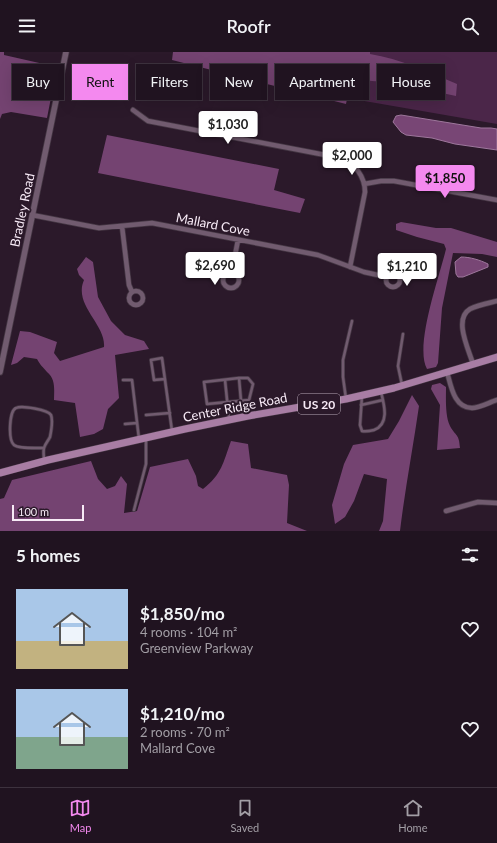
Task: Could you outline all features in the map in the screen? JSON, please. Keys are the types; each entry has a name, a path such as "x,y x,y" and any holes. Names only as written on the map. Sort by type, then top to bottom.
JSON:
{"main road":[{"name":"Center Ridge Road","path":"0,473 44,461 172,432 362,396 402,386 497,357"}],"street":[{"name":"Bradley Road","path":"0,372 66,52"},
{"path":"133,110 148,121 344,159 350,163 358,170 364,184 365,192 350,267"},
{"path":"364,184 381,181 394,181 497,200"},
{"name":"Mallard Cove","path":"32,215 99,228 152,223 318,255 364,272 387,277"},
{"path":"122,226 129,285 132,292"},
{"path":"232,271 238,240"},
{"path":"473,364 462,328 463,318 470,309 497,301"},
{"path":"446,372 454,395 461,405 473,408 497,400"},
{"path":"446,511 478,502 497,503"}],"lane":[{"path":"346,399 343,377 343,360 352,321"},
{"path":"402,386 398,366 403,334"},
{"path":"165,378 154,380 151,360 162,358 165,378 170,413 172,432"},
{"path":"239,378 241,401"},
{"path":"239,378 248,378 253,384 248,400 207,404 204,382 239,378"},
{"path":"123,380 132,380 137,423 147,450 146,464 134,510"},
{"path":"225,380 229,420"},
{"path":"362,396 360,425 362,431 366,432 379,427 382,424 385,412 381,391"},
{"path":"361,405 383,400"},
{"path":"44,448 15,446 12,444 9,430 12,412 17,407 47,411 50,414 50,436 44,448 44,461"},
{"path":"146,415 170,413"},
{"path":"125,424 137,423"}],"shaded area":[{"path":"0,52 4,52 4,55 44,64 12,64 12,100 51,100 47,118 11,112 2,114 0,119"},
{"path":"173,52 370,52 370,54 406,64 377,64 377,81 369,81 369,64 275,64 275,86 267,84 267,64 210,64 210,70 202,68 202,64 188,64 172,60"},
{"path":"357,52 497,52 497,124 359,100 369,100 369,64 354,64"},
{"path":"445,79 457,84 456,96 445,94"},
{"path":"330,100 347,100 346,104"},
{"path":"401,115 481,128 497,129 497,150 455,144 432,138 406,135 401,132 393,122 396,116"},
{"path":"107,135 279,169 274,190 305,199 300,213 98,173"},
{"path":"401,222 436,228 451,228 497,242 497,257 482,254 453,253 442,308 438,363 436,367 427,369 424,358 426,328 429,310 446,249 444,244 396,230 396,224"},
{"path":"86,257 93,262 98,297 111,321 125,335 144,341 149,349 115,355 119,398 108,409 103,429 94,434 80,437 75,403 54,400 54,385 52,378 37,359 24,357 17,363 11,365 20,331 30,332 57,342 54,353 60,361 104,347 100,330 83,298 82,289 84,280 79,275 77,269"},
{"path":"461,257 482,261 488,264 488,267 463,277 458,277 456,274 455,262"},
{"path":"440,383 446,387 448,422 458,437 460,448 437,450 440,405 431,389 432,385"},
{"path":"412,395 419,406 400,531 379,531 383,521 387,479 364,474 354,501 345,517 335,524 332,505 344,464 353,445 388,439"},
{"path":"231,441 248,444 251,468 287,475 289,485 287,523 307,531 0,531 0,499 4,498 12,480 91,461 98,479 107,489 115,486 121,476 127,484 124,513 137,511 150,467 188,459 196,476 198,486 203,489 209,484 221,468"}]}
